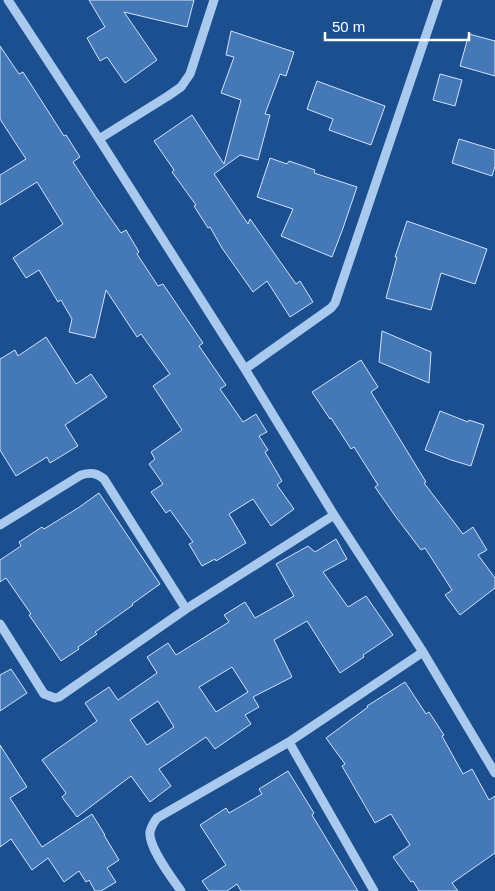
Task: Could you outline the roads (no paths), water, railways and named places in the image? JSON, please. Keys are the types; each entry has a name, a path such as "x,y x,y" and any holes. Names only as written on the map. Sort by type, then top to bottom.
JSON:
{"street":[{"path":"8,0 245,370 334,515 423,652 495,773"},
{"path":"98,139 181,87 190,74 214,0"},
{"path":"245,370 331,308 334,303 438,0"},
{"path":"0,525 82,475 93,473 99,475 104,479 186,609"},
{"path":"0,624 44,694 55,698 63,696 186,609 334,515"},
{"path":"181,891 152,846 150,832 157,818 289,742 423,652"},
{"path":"289,742 374,891"}]}
